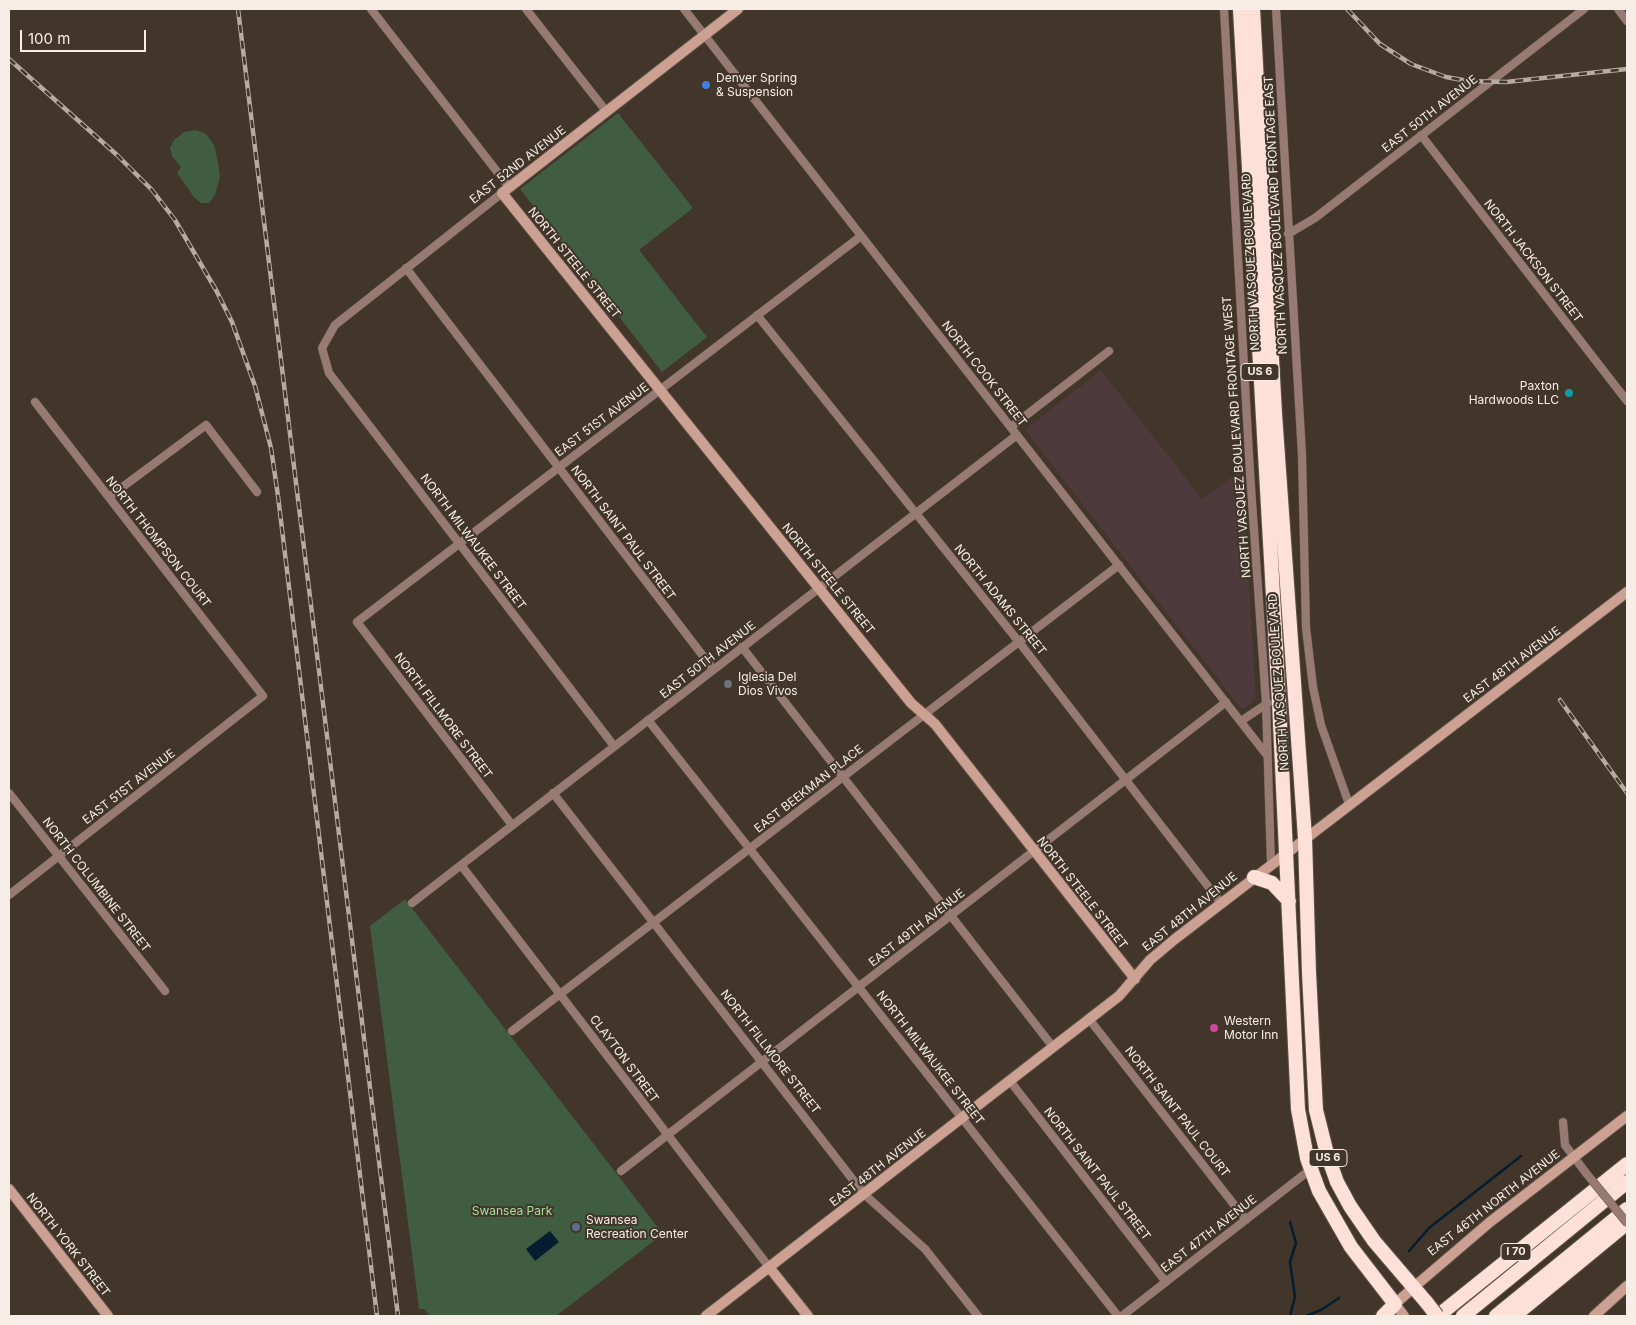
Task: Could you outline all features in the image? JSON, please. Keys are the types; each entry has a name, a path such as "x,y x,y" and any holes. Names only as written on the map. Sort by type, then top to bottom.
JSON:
{"highway":[{"name":"NORTH VASQUEZ BOULEVARD","path":"1240,9 1273,703 1286,852 1298,1109 1302,1137 1319,1192 1345,1238 1395,1304"},
{"name":"NORTH VASQUEZ BOULEVARD","path":"1253,9 1274,414 1305,838 1314,1087 1321,1133 1337,1182 1356,1217 1427,1303 1440,1313"},
{"path":"1254,877 1272,883 1289,901"},
{"name":"I 70","path":"1440,1313 1627,1164"},
{"path":"1463,1316 1627,1182"},
{"path":"1496,1316 1627,1209"},
{"path":"1514,1316 1627,1223"},
{"name":"EAST 46TH NORTH AVENUE","path":"1383,1316 1395,1304"}],"street":[{"name":"NORTH STEELE STREET","path":"372,9 505,190 660,389 911,703 935,724 1134,979"},
{"path":"526,9 606,111"},
{"name":"NORTH COOK STREET","path":"684,9 1266,754"},
{"name":"EAST 52ND AVENUE","path":"322,348 335,324 738,9"},
{"name":"NORTH VASQUEZ BOULEVARD FRONTAGE WEST","path":"1224,9 1249,464 1273,703 1266,754 1271,864"},
{"name":"NORTH VASQUEZ BOULEVARD FRONTAGE EAST","path":"1276,9 1302,455 1308,648 1313,687 1321,725 1350,804"},
{"name":"EAST 50TH AVENUE","path":"1288,234 1314,218 1584,9"},
{"path":"1618,9 1627,21"},
{"name":"NORTH JACKSON STREET","path":"1421,135 1627,401"},
{"name":"EAST 51ST AVENUE","path":"357,622 861,236"},
{"name":"NORTH SAINT PAUL STREET","path":"406,268 714,669"},
{"name":"NORTH ADAMS STREET","path":"757,315 1020,642 1221,903"},
{"name":"NORTH MILWAUKEE STREET","path":"322,348 329,373 614,746"},
{"path":"1011,427 1109,351"},
{"name":"NORTH THOMPSON COURT","path":"35,402 263,696"},
{"path":"108,498 206,424 257,492"},
{"name":"EAST 50TH AVENUE","path":"412,903 1017,435"},
{"name":"EAST BEEKMAN PLACE","path":"512,1031 1119,565"},
{"name":"EAST 48TH AVENUE","path":"706,1316 1124,992 1156,955 1254,877 1627,592"},
{"name":"NORTH FILLMORE STREET","path":"357,622 512,825"},
{"path":"742,647 1053,1047"},
{"name":"EAST 51ST AVENUE","path":"9,896 263,696"},
{"name":"EAST 49TH AVENUE","path":"621,1170 1226,702"},
{"path":"1241,721 1273,703"},
{"name":"NORTH MILWAUKEE STREET","path":"648,720 1120,1316"},
{"name":"NORTH COLUMBINE STREET","path":"9,793 165,991"},
{"name":"NORTH FILLMORE STREET","path":"553,793 864,1194 925,1249 978,1316"},
{"name":"CLAYTON STREET","path":"461,865 769,1267"},
{"name":"NORTH SAINT PAUL COURT","path":"1089,1019 1246,1220"},
{"name":"NORTH SAINT PAUL STREET","path":"1010,1081 1166,1282"},
{"name":"EAST 46TH NORTH AVENUE","path":"1395,1304 1496,1218 1627,1116"},
{"path":"1563,1122 1565,1145 1627,1223"},
{"name":"EAST 47TH AVENUE","path":"1120,1316 1311,1169"},
{"name":"NORTH YORK STREET","path":"9,1189 108,1316"},
{"path":"769,1267 808,1316"},
{"path":"1594,1316 1627,1286"},
{"name":"NORTH VASQUEZ BOULEVARD","path":"1395,1304 1404,1316"}],"shaded area":[{"path":"1101,370 1202,499 1242,470 1256,699 1242,710 1025,430"}],"green space":[{"path":"618,113 693,208 639,250 707,337 662,372 520,189"},
{"path":"196,130 206,134 214,145 218,162 220,177 215,195 209,203 201,203 194,197 177,173 181,167 172,156 170,148 174,140 184,132"},
{"name":"Swansea Park","path":"405,899 663,1234 556,1316 430,1316 424,1309 419,1309 370,926"}],"water":[{"path":"550,1231 559,1242 535,1261 526,1249"}],"waterway":[{"path":"1409,1251 1429,1228 1521,1156"},
{"path":"1290,1222 1296,1243 1290,1262 1295,1297 1290,1316"},
{"path":"1306,1316 1321,1310 1339,1298"}],"railway":[{"path":"238,9 398,1316"},
{"path":"1347,9 1380,44 1411,64 1446,77 1468,81 1506,82 1627,69"},
{"path":"9,59 117,155 152,190 175,220 216,290 232,322 255,386 271,448 278,496 377,1316"},
{"path":"1560,700 1627,793"}],"place":[{"name":"Denver Spring & Suspension","path":"706,85"},
{"name":"Paxton Hardwoods LLC","path":"1569,393"},
{"name":"Iglesia Del Dios Vivos","path":"728,684"},
{"name":"Western Motor Inn","path":"1214,1028"},
{"name":"Swansea Recreation Center","path":"576,1227"}]}
